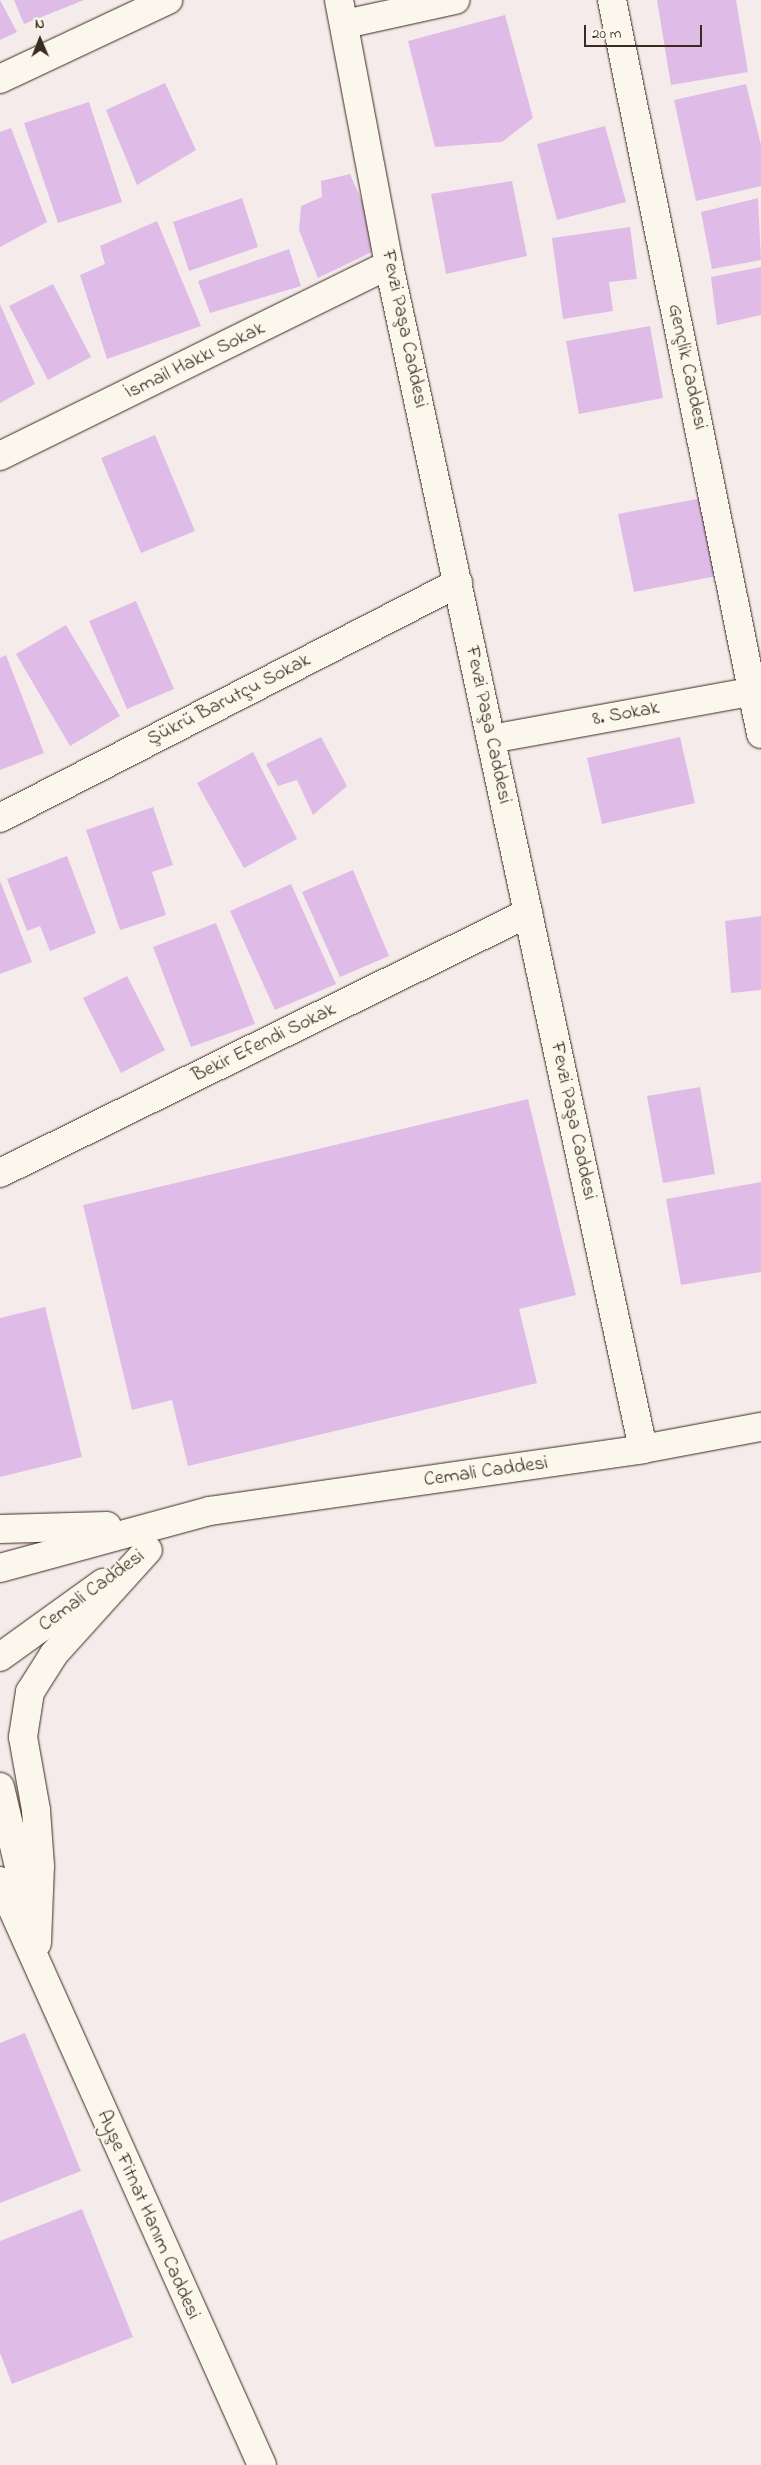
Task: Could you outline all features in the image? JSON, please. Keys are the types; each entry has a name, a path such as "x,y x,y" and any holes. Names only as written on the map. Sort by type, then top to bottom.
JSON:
{"street":[{"path":"0,79 168,0"},
{"path":"342,12 454,0"},
{"name":"Gençlik Caddesi","path":"612,0 756,691 761,734"},
{"name":"Fevzi Paşa Caddesi","path":"342,12 390,265 643,1449"},
{"name":"İsmail Hakkı Sokak","path":"0,456 390,265"},
{"name":"Şükrü Barutçu Sokak","path":"0,818 458,583"},
{"name":"8. Sokak","path":"491,739 756,691"},
{"name":"Bekir Efendi Sokak","path":"0,1173 528,913"},
{"name":"Cemali Caddesi","path":"0,1568 156,1524 210,1511 643,1449 761,1426"},
{"name":"Cemali Caddesi","path":"0,1657 148,1550 210,1511"},
{"path":"0,1530 156,1524"},
{"path":"38,1953 40,1866 36,1810 23,1737 30,1692 54,1654 148,1550"},
{"name":"Ayşe Fitnat Hanım Caddesi","path":"0,1787 38,1953"},
{"name":"Ayşe Fitnat Hanım Caddesi","path":"0,1881 38,1953 109,2132 262,2465"}],"building":[{"path":"0,0 17,32 0,40"},
{"path":"14,0 84,0 24,24"},
{"path":"657,0 736,0 748,72 671,85"},
{"path":"505,15 533,118 502,142 435,147 408,41"},
{"path":"165,83 196,150 137,185 106,110"},
{"path":"746,84 761,145 761,186 696,201 674,100"},
{"path":"89,102 122,202 58,223 24,123"},
{"path":"605,126 626,202 557,220 537,144"},
{"path":"11,128 47,222 0,247 0,132"},
{"path":"350,174 382,247 318,278 299,230 301,206 322,197 321,181"},
{"path":"512,181 527,256 446,274 431,194"},
{"path":"242,198 258,247 189,271 173,222"},
{"path":"758,198 761,260 712,269 701,212"},
{"path":"157,221 201,326 107,359 80,275 105,264 100,246"},
{"path":"630,227 637,279 609,282 613,311 563,319 552,238"},
{"path":"289,249 301,286 210,313 198,281"},
{"path":"761,267 761,315 717,325 711,277"},
{"path":"53,284 91,357 48,380 9,306"},
{"path":"0,304 35,384 0,403"},
{"path":"650,326 663,398 579,414 566,341"},
{"path":"155,435 195,531 141,553 101,458"},
{"path":"702,498 717,576 634,592 618,514"},
{"path":"136,601 174,689 127,709 89,621"},
{"path":"66,625 120,716 70,746 16,654"},
{"path":"6,655 44,753 0,770 0,658"},
{"path":"321,737 347,786 313,815 297,780 278,786 266,764"},
{"path":"680,737 695,803 602,824 587,758"},
{"path":"253,752 297,839 244,868 197,783"},
{"path":"153,807 173,865 152,872 166,915 120,930 86,830"},
{"path":"67,856 96,933 50,951 40,926 27,931 7,879"},
{"path":"353,870 389,956 340,977 302,892"},
{"path":"0,881 32,962 0,974"},
{"path":"291,884 336,984 275,1010 230,911"},
{"path":"761,916 761,990 731,993 725,921"},
{"path":"216,923 255,1024 191,1047 153,947"},
{"path":"127,976 165,1050 121,1073 83,998"},
{"path":"700,1087 715,1174 663,1183 647,1096"},
{"path":"528,1099 576,1295 519,1309 537,1383 188,1466 172,1400 132,1410 83,1205"},
{"path":"761,1182 761,1272 681,1285 666,1199"},
{"path":"45,1307 82,1457 0,1477 0,1318"},
{"path":"25,2033 81,2171 0,2203 0,2043"},
{"path":"82,2209 133,2337 12,2384 0,2353 0,2241"}]}
